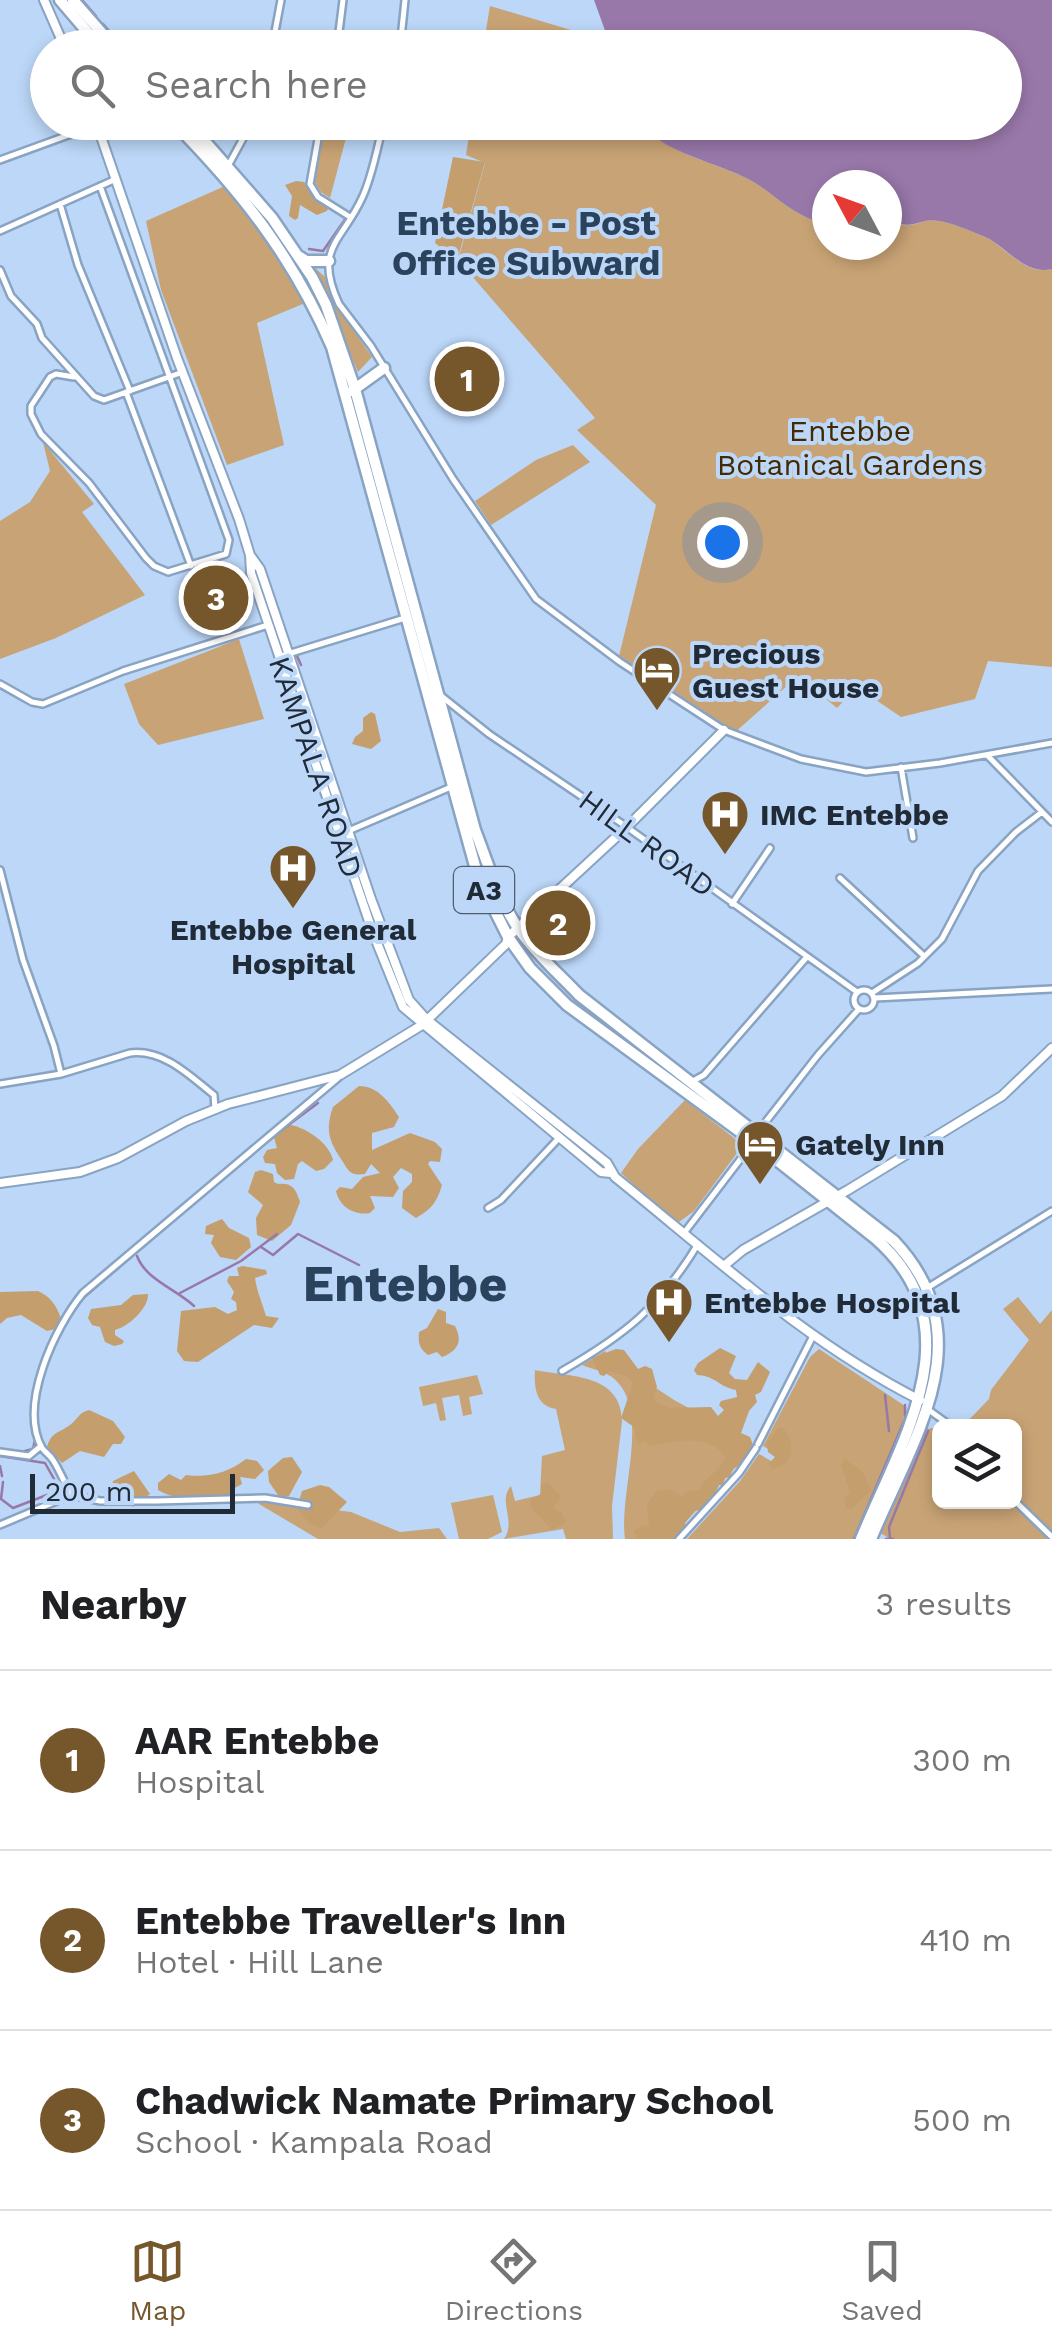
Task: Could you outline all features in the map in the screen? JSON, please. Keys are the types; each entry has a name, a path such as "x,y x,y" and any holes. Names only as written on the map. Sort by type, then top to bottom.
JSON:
{"highway":[{"path":"60,0 86,30"},
{"path":"73,0 99,30"},
{"path":"193,140 224,169"},
{"path":"202,140 224,169"},
{"name":"A3","path":"224,169 299,256 326,305 475,830 518,928 579,995 755,1138"},
{"name":"A3","path":"224,169 299,276 351,392 478,877 508,936 530,968 567,1005 894,1241 916,1267 927,1288 940,1334 937,1374 860,1539"},
{"path":"299,256 306,260 329,259"},
{"path":"351,392 384,368"},
{"name":"A3","path":"833,1198 890,1252 920,1297 928,1342 924,1403 871,1539"}],"main road":[{"path":"44,0 57,30"},
{"name":"KAMPALA ROAD","path":"102,140 250,555 260,569 349,831 403,1007 607,1163 612,1172 684,1233 813,1336 924,1403"},
{"name":"KAMPALA ROAD","path":"250,555 251,573 278,657 339,834 378,932"},
{"path":"0,1183 61,1176 102,1164 253,1096 340,1075 424,1022 506,944 508,936 627,827 724,730"},
{"name":"KAMPALA ROAD","path":"424,1022 558,1138 601,1172 612,1172"},
{"path":"725,1265 743,1250 1002,1096 1052,1048"}],"street":[{"path":"275,30 280,0"},
{"path":"340,30 344,0"},
{"path":"402,30 406,0"},
{"path":"0,160 53,140"},
{"path":"224,169 241,140"},
{"path":"317,140 310,184 318,197 350,217"},
{"path":"379,140 366,190 338,233 329,259 332,288 461,491 536,599 620,662 724,730 770,749 866,772 1052,742"},
{"path":"0,232 116,179"},
{"path":"74,377 50,377 30,414 41,434 89,483 154,566 168,572 226,554 230,546 100,186"},
{"path":"60,204 72,246 192,566"},
{"path":"0,270 11,296 37,324 42,338 74,377 100,400 183,372"},
{"path":"56,374 60,358"},
{"path":"278,657 408,618"},
{"path":"2,688 42,704 139,666 278,621"},
{"name":"HILL ROAD","path":"438,693 528,761 857,992"},
{"path":"987,754 1052,822"},
{"path":"900,766 912,838"},
{"path":"339,834 454,787"},
{"path":"684,1233 818,1054 859,1009 869,1009 873,995 942,939 978,871 1042,812"},
{"path":"732,904 770,848"},
{"path":"0,870 23,960 61,1074"},
{"path":"840,878 924,956"},
{"path":"690,1083 704,1075 806,958"},
{"path":"859,1009 854,1000 857,992 864,990 873,995 1052,989"},
{"path":"0,1084 61,1074 130,1053 146,1052 170,1062 214,1096 216,1110"},
{"path":"71,1495 41,1446 36,1407 38,1383 70,1309 83,1293 340,1075"},
{"path":"488,1208 558,1138"},
{"path":"927,1288 1052,1211"},
{"path":"562,1371 639,1321 698,1244"},
{"path":"680,1539 739,1473 813,1336"},
{"path":"924,1403 943,1419"},
{"path":"0,1452 23,1458 35,1454 41,1446"},
{"path":"0,1525 71,1495 157,1501 266,1498 308,1505"},
{"path":"1022,1508 1052,1537"}],"green space":[{"path":"490,6 571,30 486,30"},
{"path":"319,140 345,140 330,198 312,178"},
{"name":"Entebbe Botanical Gardens","path":"468,140 661,140 750,180 812,220 812,260 902,260 902,224 932,220 983,236 1033,268 1052,269 1052,667 988,661 975,699 901,717 857,687 837,708 798,676 732,735 619,656 656,505 577,430 595,418 458,260 485,163 466,155"},
{"path":"225,186 310,301 257,323 284,445 227,465 161,290 146,221"},
{"path":"312,265 325,277 333,301 372,357 358,372"},
{"path":"43,442 94,504 82,512 145,595 56,638 0,659 0,521 30,502 50,471"},
{"path":"573,445 590,462 491,525 475,501 536,460"},
{"path":"239,639 264,719 158,745 139,724 124,684"},
{"path":"685,1100 743,1145 694,1211 679,1222 621,1173 638,1149"},
{"path":"1018,1297 1040,1324 1052,1310 1052,1539 890,1539 879,1532 922,1430 932,1428 932,1509 1022,1509 1022,1419 970,1419 989,1399 991,1390 1029,1340 1003,1309"},
{"path":"819,1349 905,1406 903,1422 854,1539 687,1539 759,1454 773,1462 777,1454 763,1446 810,1357"},
{"path":"605,1351 674,1400 751,1442 734,1469 670,1539 625,1539 630,1409 624,1391 612,1377 582,1365"},
{"path":"535,1370 591,1380 613,1394 619,1405 622,1421 612,1506 613,1539 566,1539 563,1529 504,1539 509,1525 506,1498 511,1486 515,1501 540,1495 542,1456 565,1450 556,1409 544,1404 538,1395"},
{"path":"477,1375 483,1394 469,1397 472,1414 463,1416 459,1395 442,1398 446,1420 440,1421 436,1403 423,1406 419,1387"},
{"path":"493,1495 502,1532 488,1539 459,1539 451,1503"},
{"path":"258,1500 351,1512 400,1532 439,1528 447,1539 318,1539"}],"shaded area":[{"path":"594,0 1052,0 1052,269 1033,268 991,240 950,223 931,220 902,224 902,170 812,170 812,220 750,180 659,140 1022,140 1022,30 605,30"},
{"path":"453,157 485,162 457,261 435,243"},
{"path":"304,182 329,206 327,211 317,215 300,205 298,218 289,216 292,196 285,185"},
{"path":"371,712 375,714 381,741 371,749 352,744 363,731 363,718"},
{"path":"359,1086 377,1092 399,1117 394,1127 372,1133 372,1150 410,1133 435,1142 442,1149 440,1162 428,1164 442,1185 440,1191 430,1208 416,1218 402,1208 403,1191 412,1182 412,1174 401,1168 393,1177 399,1188 393,1197 370,1196 375,1208 370,1213 353,1211 338,1196 336,1191 340,1187 352,1189 363,1177 380,1173 371,1164 365,1174 350,1172 329,1135 333,1107"},
{"path":"286,1124 315,1136 333,1160 316,1171 302,1161 294,1179 285,1180 277,1173 275,1164 265,1163 263,1157 267,1150 277,1148 273,1134"},
{"path":"255,1172 273,1174 274,1182 293,1187 300,1202 291,1225 272,1241 257,1235 256,1218 263,1205 248,1192"},
{"path":"222,1219 229,1228 249,1238 251,1247 236,1260 220,1257 211,1243 214,1235 205,1234 206,1226"},
{"path":"237,1268 266,1270 267,1274 255,1278 257,1288 266,1316 279,1318 272,1328 254,1325 198,1362 184,1361 177,1351 181,1311 215,1307 228,1314 237,1310 231,1299 234,1292 227,1281 229,1276 239,1276"},
{"path":"38,1291 58,1310 61,1319 55,1329 47,1331 21,1315 0,1324 0,1292"},
{"path":"148,1294 138,1315 115,1330 115,1335 124,1341 122,1344 105,1342 100,1327 92,1325 88,1318 91,1309 121,1305 133,1295"},
{"path":"438,1309 446,1312 446,1323 455,1326 459,1336 455,1349 442,1357 437,1352 428,1355 419,1339 419,1332 427,1328"},
{"path":"720,1348 736,1356 729,1373 735,1379 747,1380 758,1362 770,1372 761,1392 755,1395 757,1402 741,1433 750,1437 755,1450 719,1485 706,1509 694,1511 685,1523 687,1529 682,1539 638,1539 634,1532 641,1525 649,1527 647,1505 657,1491 669,1489 683,1497 685,1492 699,1490 725,1457 700,1441 638,1444 634,1427 621,1418 633,1383 626,1376 609,1371 600,1375 592,1358 624,1350 638,1369 652,1369 656,1402 669,1408 711,1407 718,1416 724,1410 719,1405 721,1401 737,1397 736,1390 697,1375 694,1370"},
{"path":"89,1410 113,1421 125,1437 121,1444 113,1444 104,1457 80,1451 62,1463 47,1447 49,1442"},
{"path":"782,1427 790,1439 790,1457 773,1469 768,1464 775,1457 768,1452 767,1443"},
{"path":"292,1457 302,1472 289,1496 280,1498 269,1482 268,1471 283,1458"},
{"path":"246,1459 257,1461 264,1470 255,1479 240,1477 242,1484 231,1490 231,1501 183,1498 158,1490 158,1483 169,1474 181,1480 186,1475 210,1475"},
{"path":"845,1459 863,1472 871,1491 851,1509 846,1508 845,1499 850,1492 841,1465"},
{"path":"134,1471 150,1494 133,1507 111,1489 113,1481"},
{"path":"549,1483 561,1497 553,1508 562,1513 566,1523 552,1530 530,1506 531,1500 542,1493 541,1484"},
{"path":"320,1485 329,1487 347,1502 321,1529 309,1523 297,1508 302,1491"}],"waterway":[{"path":"82,0 96,16"},
{"path":"103,24 108,30"},
{"path":"309,249 323,251 346,218"},
{"path":"297,656 301,665"},
{"path":"271,1138 318,1103"},
{"path":"81,1300 200,1198"},
{"path":"180,1293 241,1261 277,1234"},
{"path":"261,1247 273,1255 298,1234 359,1265"},
{"path":"137,1256 154,1278 194,1306"},
{"path":"59,1335 65,1323"},
{"path":"936,1397 939,1385"},
{"path":"885,1395 889,1431"},
{"path":"854,1539 905,1419 905,1405"},
{"path":"890,1538 889,1527 928,1431"},
{"path":"21,1452 33,1449 35,1440"},
{"path":"0,1456 45,1463 58,1486 52,1493 13,1508 1,1499 3,1482"},
{"path":"0,1466 2,1476"},
{"path":"886,1539 893,1539"}],"place":[{"name":"AAR Entebbe","path":"467,379"},
{"name":"Chadwick Namate Primary School","path":"216,598"},
{"name":"Precious Guest House","path":"657,712"},
{"name":"IMC Entebbe","path":"725,856"},
{"name":"Entebbe General Hospital","path":"293,910"},
{"name":"Entebbe Traveller's Inn","path":"558,923"},
{"name":"Gately Inn","path":"760,1186"},
{"name":"Entebbe Hospital","path":"669,1344"}],"district":[{"name":"Entebbe - Post Office Subward","path":"526,243"},
{"name":"Entebbe","path":"405,1283"}]}
